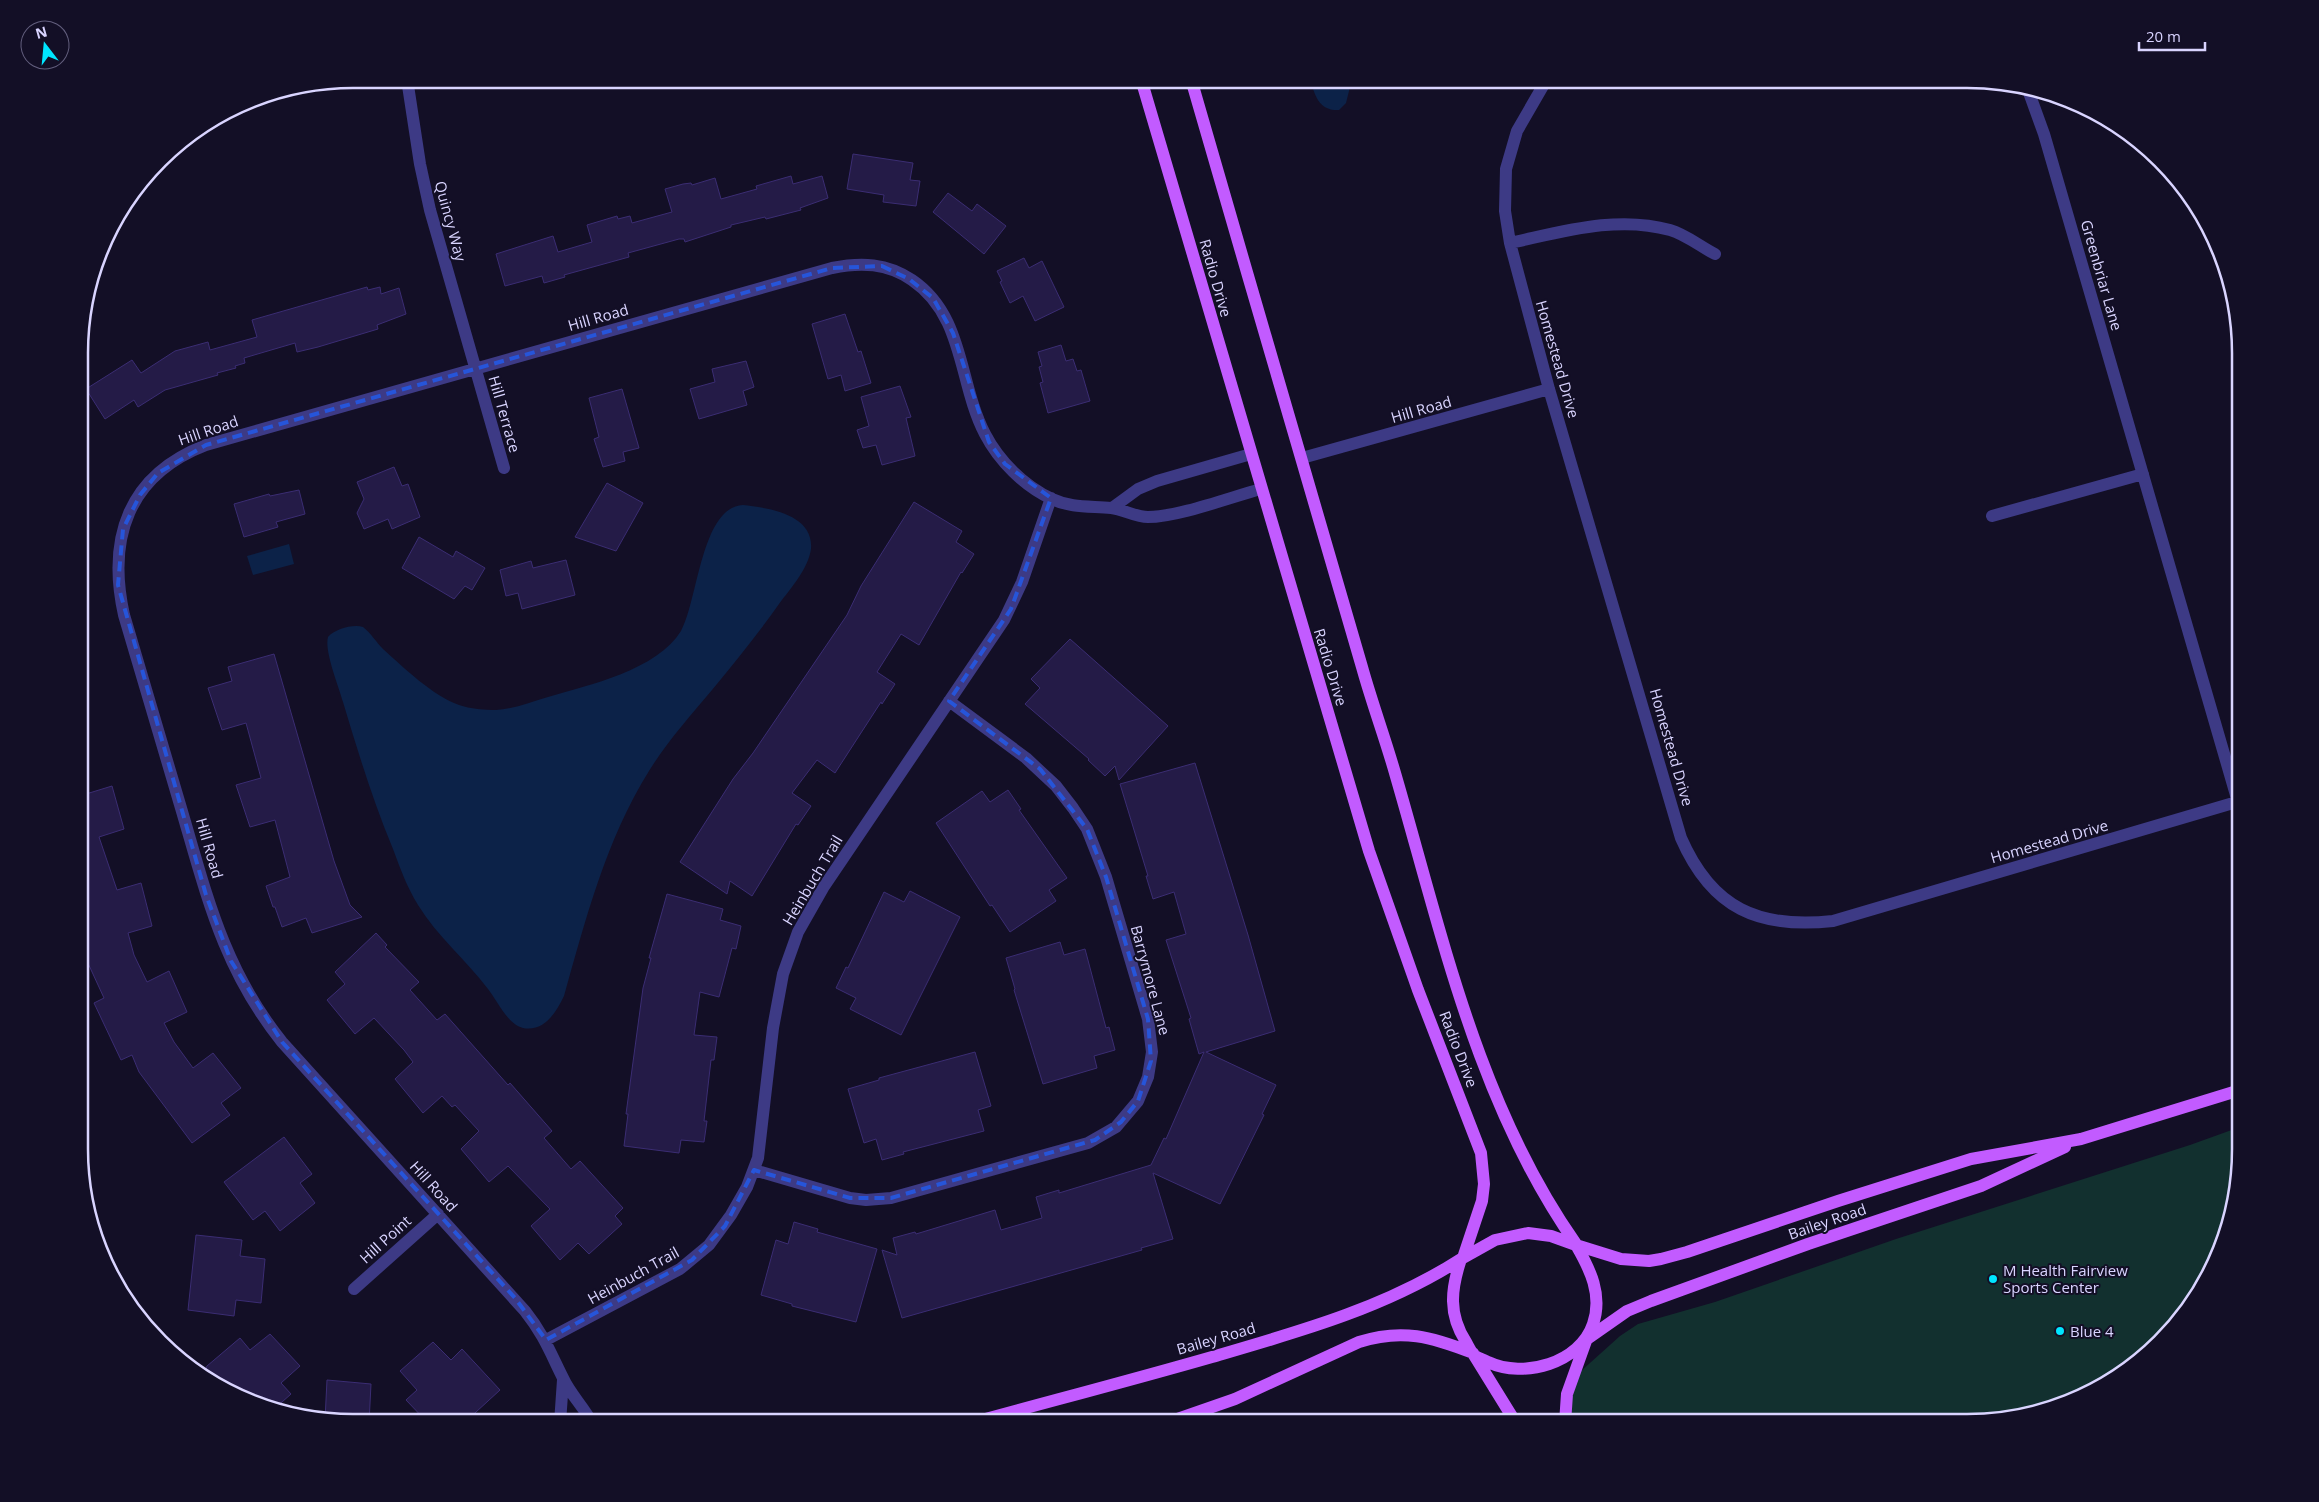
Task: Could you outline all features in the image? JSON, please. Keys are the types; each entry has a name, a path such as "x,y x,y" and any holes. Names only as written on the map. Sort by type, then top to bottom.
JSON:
{"main road":[{"name":"Radio Drive","path":"1144,88 1369,852 1418,990 1481,1153 1484,1184 1482,1201 1462,1258"},
{"name":"Radio Drive","path":"1194,88 1362,670 1471,1029 1526,1164 1576,1245"},
{"name":"Bailey Road","path":"1576,1245 1622,1259 1648,1261 1661,1259 1971,1159 2081,1139 2232,1092"},
{"name":"Bailey Road","path":"1587,1340 1627,1311 1651,1301 1808,1244 1980,1186 2081,1139"},
{"path":"1511,1414 1461,1335 1453,1312 1452,1292 1462,1258 1495,1240 1517,1234 1551,1236 1576,1245 1592,1275 1596,1297 1594,1322 1567,1394 1566,1414"},
{"name":"Bailey Road","path":"1005,1414 1245,1347 1353,1313 1408,1290 1462,1258"},
{"path":"1192,1414 1235,1399 1359,1342 1379,1335 1421,1336 1474,1354 1499,1366 1524,1370 1541,1367 1560,1360 1587,1340"}],"street":[{"name":"Quincy Way","path":"407,88 430,210 475,368"},
{"name":"Homestead Drive","path":"1542,88 1517,131 1506,169 1504,211 1510,243 1549,389 1682,838 1691,860 1707,881 1728,903 1757,916 1786,924 1833,921 2232,804"},
{"name":"Greenbriar Lane","path":"2030,96 2044,134 2232,778"},
{"path":"1510,243 1594,226 1631,223 1672,230 1715,254"},
{"name":"Hill Road","path":"588,1414 563,1380 546,1340 514,1298 282,1042 257,1009 234,968 212,913 124,615 118,585 117,562 123,529 133,506 154,478 170,463 206,445 832,268 855,264 882,266 899,273 920,286 939,305 953,333 977,414 989,442 1006,464 1031,486 1051,498 1085,508 1112,508 1146,517 1178,512 1261,488"},
{"name":"Hill Terrace","path":"475,368 504,468"},
{"name":"Hill Road","path":"1302,458 1549,389"},
{"path":"1112,508 1138,490 1157,481 1251,454"},
{"path":"1992,516 2143,474"},
{"name":"Heinbuch Trail","path":"546,1340 668,1276 692,1260 709,1245 725,1226 754,1170 758,1158 777,999 787,961 798,932 822,888 1011,609 1051,498"},
{"name":"Barrymore Lane","path":"754,1170 850,1198 866,1200 892,1198 1088,1143 1116,1127 1141,1095 1148,1077 1151,1061 1150,1026 1106,877 1093,840 1074,808 1040,769 949,701"},
{"name":"Hill Point","path":"354,1289 438,1214"},
{"name":"Hill Road","path":"561,1414 563,1380"}],"highlighted area":[{"path":"882,266 909,279 933,298 953,333 989,442 1005,464 1051,498 1011,609 949,701 1040,769 1087,829 1106,877 1148,1019 1151,1061 1138,1101 1121,1122 1095,1140 891,1198 850,1198 754,1170 725,1226 692,1260 546,1340 515,1298 282,1042 231,961 206,895 118,585 123,529 140,495 158,473 206,445 832,268"}],"green space":[{"name":"M Health Fairview Sports Center","path":"2232,1130 2231,1166 2226,1201 2217,1234 2204,1266 2187,1297 2154,1337 2114,1370 2068,1394 2018,1409 1983,1414 1566,1414 1571,1380 1620,1336 1638,1324 1715,1302 1896,1239"}],"water":[{"path":"1313,88 1350,88 1346,103 1339,110 1332,110 1322,105"},
{"path":"743,505 765,508 788,515 805,528 810,537 811,549 803,571 755,637 679,729 649,771 634,797 609,852 589,909 564,996 549,1020 544,1024 531,1028 518,1026 512,1022 479,978 434,927 410,891 379,813 360,758 330,660 327,643 328,637 344,628 363,627 383,649 429,688 449,701 473,708 496,710 509,708 602,681 639,666 670,645 681,631 687,617 709,538 718,521 729,510"},
{"path":"289,544 294,564 253,575 247,556"}],"building":[{"path":"853,154 913,163 910,180 920,181 916,206 883,202 884,195 847,189"},
{"path":"791,176 793,184 822,176 828,198 800,208 801,210 731,225 731,227 685,242 684,239 679,239 628,253 629,257 564,275 565,277 544,283 542,276 505,286 496,254 553,236 558,252 592,242 587,225 617,216 618,219 630,216 632,223 672,212 665,189 683,184 691,183 692,185 715,178 721,199 757,189 756,186"},
{"path":"948,193 972,211 977,204 1006,226 984,254 933,212"},
{"path":"1024,258 1029,268 1042,261 1064,307 1035,321 1023,296 1010,303 997,271"},
{"path":"367,287 368,290 380,287 381,294 399,288 406,314 377,325 378,329 318,347 297,352 295,343 244,358 245,363 235,366 236,368 165,390 138,407 134,400 105,419 88,392 88,388 132,360 141,373 175,351 208,342 210,350 257,337 252,320"},
{"path":"845,314 858,352 861,351 871,383 845,391 841,375 828,379 812,324"},
{"path":"1061,345 1066,361 1073,359 1077,371 1081,370 1090,401 1048,413 1040,383 1043,382 1039,367 1042,366 1038,352"},
{"path":"746,361 754,387 743,391 747,405 699,419 690,389 715,382 712,369"},
{"path":"900,386 911,417 906,418 915,456 882,465 876,445 863,448 857,430 869,426 861,397"},
{"path":"622,389 639,448 623,452 625,461 603,467 594,439 599,437 589,398"},
{"path":"394,467 402,486 408,484 420,517 392,529 388,519 364,529 357,513 364,499 357,482"},
{"path":"607,483 643,503 616,551 575,537"},
{"path":"299,490 305,514 276,522 278,527 244,537 234,504 269,494 270,496"},
{"path":"914,502 962,531 956,542 974,554 961,572 919,645 901,634 877,672 895,684 882,704 881,702 835,773 817,760 792,793 811,806 798,825 796,824 752,896 730,881 727,894 680,862 733,779 753,753 847,615 861,586"},
{"path":"419,537 453,557 456,551 485,568 472,590 465,586 454,599 402,568"},
{"path":"566,560 575,595 522,609 518,593 506,596 500,570 531,561 533,568"},
{"path":"1070,639 1168,726 1119,780 1115,766 1105,776 1089,759 1025,704 1040,688 1031,679"},
{"path":"274,654 334,861 350,905 362,917 312,933 306,918 282,927 275,907 273,907 266,886 290,877 275,820 250,827 236,785 261,778 246,723 222,730 208,688 232,681 228,667"},
{"path":"1195,763 1248,935 1275,1031 1206,1052 1276,1085 1262,1114 1264,1115 1220,1204 1153,1173 1173,1239 1141,1248 1142,1250 902,1318 882,1250 897,1255 893,1238 915,1232 916,1234 995,1210 1001,1230 1042,1218 1036,1197 1059,1190 1059,1193 1151,1165 1164,1138 1166,1139 1204,1052 1199,1054 1189,1019 1191,1018 1166,940 1186,934 1174,892 1153,899 1146,876 1148,876 1120,784"},
{"path":"112,786 124,829 99,837 117,890 141,883 152,926 128,933 134,955 147,982 169,971 187,1012 164,1023 174,1042 193,1068 213,1053 241,1088 221,1103 230,1115 192,1143 139,1072 132,1055 121,1060 94,1003 104,998 88,963 88,793"},
{"path":"1008,790 1021,809 1019,810 1067,878 1049,890 1056,901 1010,932 992,905 990,906 936,823 982,791 990,802"},
{"path":"910,891 960,917 901,1035 850,1009 856,998 836,988 846,967 848,968 884,892 904,902"},
{"path":"667,894 723,909 720,920 741,926 736,949 732,948 719,997 700,992 694,1035 717,1037 714,1060 711,1060 704,1121 707,1121 704,1142 681,1140 679,1153 624,1146 628,1114 626,1114 643,988 651,958 649,958"},
{"path":"376,933 387,945 385,947 419,982 410,990 437,1020 445,1014 508,1085 510,1083 552,1131 544,1138 571,1169 580,1161 623,1208 615,1216 622,1224 589,1254 578,1243 560,1260 531,1226 550,1209 508,1166 489,1182 461,1149 479,1131 455,1105 452,1107 442,1096 423,1113 395,1079 413,1062 404,1050 374,1018 355,1034 327,1000 345,984 335,972"},
{"path":"1060,942 1064,955 1085,949 1106,1028 1109,1027 1115,1050 1094,1056 1097,1068 1043,1084 1006,958"},
{"path":"975,1052 991,1106 978,1110 984,1131 903,1152 904,1154 882,1160 876,1139 864,1143 848,1089 879,1080 879,1078"},
{"path":"284,1137 312,1174 300,1183 315,1203 280,1231 265,1211 253,1220 224,1182"},
{"path":"794,1222 818,1229 817,1232 877,1249 856,1322 792,1306 792,1304 761,1295 776,1240 788,1244"},
{"path":"196,1235 242,1240 240,1256 265,1259 261,1303 236,1300 234,1316 188,1310"},
{"path":"270,1334 300,1366 281,1383 291,1394 280,1404 236,1387 211,1373 206,1368 240,1338 250,1350"},
{"path":"433,1342 451,1360 462,1349 500,1390 474,1414 419,1414 406,1400 417,1390 400,1371"},
{"path":"327,1380 371,1384 369,1414 325,1413"}],"place":[{"name":"M Health Fairview Sports Center","path":"1993,1279"},
{"name":"Blue 4","path":"2060,1331"}]}
